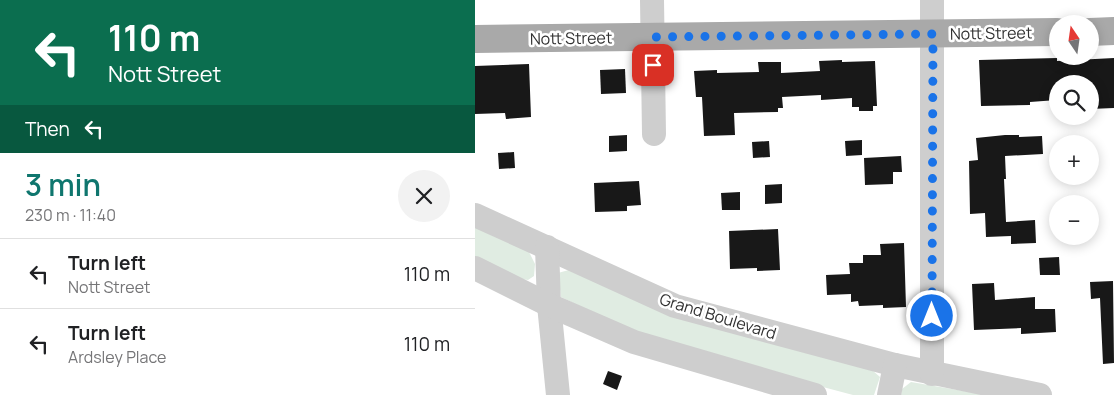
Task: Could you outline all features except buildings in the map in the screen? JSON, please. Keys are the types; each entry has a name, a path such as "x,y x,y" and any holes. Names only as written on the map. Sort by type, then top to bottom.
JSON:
{"main road":[{"path":"1099,32 1114,31"},
{"name":"Nott Street","path":"475,38 1049,32"}],"street":[{"path":"652,0 654,134"},
{"path":"932,0 932,374"},
{"name":"Grand Boulevard","path":"475,214 675,306 895,365 1040,395"},
{"path":"547,247 549,305 558,395"},
{"path":"475,268 549,305 634,342 815,395"},
{"path":"889,395 895,365"}],"shaded area":[{"path":"475,227 529,252 535,264 534,276 528,280 515,278 475,258"},
{"path":"576,268 872,370 880,377 874,395 853,395 711,357 619,325 561,297 558,273"},
{"path":"911,382 987,395 901,395 902,389"}],"route":[{"path":"653,65 652,37 933,34 932,316"}]}
